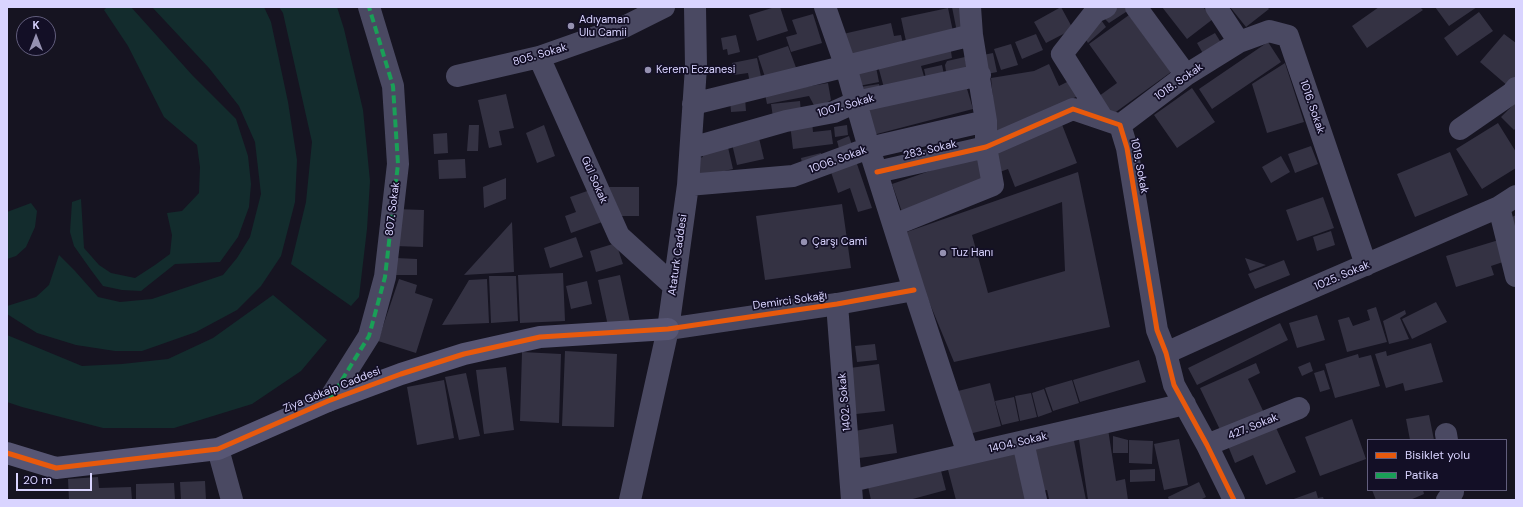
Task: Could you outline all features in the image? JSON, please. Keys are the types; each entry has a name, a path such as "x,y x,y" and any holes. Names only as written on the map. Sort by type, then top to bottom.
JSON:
{"street":[{"name":"807. Sokak","path":"328,401 369,336 385,277 398,164 393,86 369,7"},
{"name":"805. Sokak","path":"457,76 539,57 624,27 664,7"},
{"name":"Ataturk Caddesi","path":"630,500 668,329 688,184 696,67 695,7"},
{"path":"825,7 846,67 869,148 968,454"},
{"path":"894,225 993,185 986,147 986,121 980,76 972,35 970,7"},
{"path":"1136,7 1186,76"},
{"path":"1216,7 1239,42"},
{"name":"1019. Sokak","path":"1101,9 1062,54 1112,122 1126,148 1157,330 1166,353 1174,385 1207,445 1234,500"},
{"name":"1016. Sokak","path":"1239,42 1269,31 1288,36 1366,266"},
{"path":"693,104 972,35"},
{"name":"1018. Sokak","path":"1112,122 1239,42"},
{"name":"Gül Sokak","path":"539,57 619,236 674,286"},
{"name":"1007. Sokak","path":"691,148 786,121 834,112 856,102 980,76"},
{"path":"1460,129 1512,93 1516,88"},
{"path":"986,147 1073,109 1112,122"},
{"name":"1006. Sokak","path":"688,184 793,176 869,148 986,121"},
{"name":"283. Sokak","path":"877,172 986,147"},
{"path":"1508,202 1516,276"},
{"name":"1025. Sokak","path":"1166,353 1508,202"},
{"name":"Demirci Sokağı","path":"668,329 836,304 914,290"},
{"name":"1402. Sokak","path":"836,304 852,491"},
{"name":"Ziya Gökalp Caddesi","path":"7,453 56,468 218,449 328,401 401,374 464,354 540,337 668,329"},
{"name":"1404. Sokak","path":"852,491 968,454 1185,404"},
{"name":"427. Sokak","path":"1207,445 1299,408"},
{"path":"1023,442 1036,500"},
{"path":"218,449 232,500"},
{"path":"1447,500 1453,491"}],"green space":[{"path":"107,7 131,7 193,76 236,119 248,156 251,184 249,207 238,237 220,262 175,264 141,291 122,290 103,286 74,246 70,232 72,202 81,199 84,248 99,265 111,273 135,278 170,254 172,235 167,213 182,211 199,193 200,167 197,145 164,117 128,46 104,10"},
{"path":"152,7 264,7 271,22 288,102 297,160 295,202 281,256 261,286 237,310 196,332 142,351 115,351 76,345 37,333 7,314 7,306 36,297 49,285 59,255 98,297 120,302 152,299 223,275 237,258 250,237 261,194 255,142 239,106 209,68"},
{"path":"279,7 337,7 344,29 363,110 370,181 367,229 359,297 351,306 291,264 306,202 312,142 283,13"},
{"path":"31,203 37,211 35,227 26,247 16,256 7,259 7,212"},
{"path":"273,295 327,340 301,371 252,404 174,428 103,428 7,402 7,335 82,366 122,364 168,359 213,338"}],"building":[{"path":"775,7 780,7 788,31 757,41 749,15"},
{"path":"952,7 965,7 969,30 957,32"},
{"path":"1061,7 1073,29 1046,43 1034,22"},
{"path":"1114,7 1128,7 1129,10 1109,23 1100,14"},
{"path":"1162,7 1203,7 1213,19 1187,39"},
{"path":"1230,7 1267,7 1269,9 1246,27"},
{"path":"1379,7 1420,7 1423,10 1367,48 1352,26"},
{"path":"1435,7 1477,7 1449,26"},
{"path":"948,8 954,36 907,46 901,18"},
{"path":"1479,12 1493,31 1457,56 1444,38"},
{"path":"813,14 822,43 791,52 786,37 797,34 792,20"},
{"path":"1129,15 1171,72 1109,117 1095,99 1117,83 1089,44"},
{"path":"1099,17 1106,27 1088,43 1082,34"},
{"path":"891,23 894,36 901,35 904,48 849,60 843,34"},
{"path":"1215,33 1223,46 1205,57 1197,43"},
{"path":"1036,34 1043,50 1022,59 1015,42"},
{"path":"1504,34 1516,43 1516,78 1509,87 1480,62"},
{"path":"736,35 740,52 728,55 727,49 723,50 721,38"},
{"path":"1268,42 1281,62 1212,109 1199,89"},
{"path":"1011,44 1018,65 1001,70 994,49"},
{"path":"950,45 952,58 921,66 926,83 886,95 878,66"},
{"path":"788,46 798,73 767,83 758,56"},
{"path":"993,53 997,72 982,75 978,56"},
{"path":"965,57 968,74 947,78 945,65 947,61"},
{"path":"757,58 762,81 750,83 748,73 734,75 732,63"},
{"path":"1285,63 1304,122 1267,133 1252,84"},
{"path":"1049,64 1059,86 1071,80 1078,96 1034,117 996,132 991,78 1034,71"},
{"path":"942,65 945,79 927,83 924,69"},
{"path":"876,67 879,82 859,86 856,71"},
{"path":"965,82 973,109 873,135 865,108"},
{"path":"828,83 831,100 816,109 809,96 767,104 765,94"},
{"path":"879,84 881,95 862,98 860,87"},
{"path":"1192,88 1215,122 1177,148 1154,115"},
{"path":"506,94 514,128 499,131 502,145 489,148 478,100"},
{"path":"745,98 746,111 731,112 730,99"},
{"path":"800,101 801,113 773,117 771,104"},
{"path":"1516,102 1516,128 1514,130 1501,117"},
{"path":"812,121 813,132 831,130 833,144 793,149 790,124"},
{"path":"1061,122 1077,163 1015,187 1008,169 997,173 997,148"},
{"path":"1498,123 1516,152 1516,168 1482,189 1456,149"},
{"path":"469,125 479,125 478,151 467,151"},
{"path":"544,125 555,156 537,163 526,133"},
{"path":"847,125 848,135 835,137 834,127"},
{"path":"447,133 448,153 434,154 433,134"},
{"path":"849,136 853,148 840,152 837,141"},
{"path":"759,138 764,159 737,165 732,144"},
{"path":"727,143 733,169 698,177 694,159 703,157 701,149"},
{"path":"1311,146 1318,164 1295,173 1288,154"},
{"path":"1450,152 1468,195 1415,217 1397,174"},
{"path":"821,153 824,164 803,169 801,158"},
{"path":"979,154 989,182 902,212 892,184"},
{"path":"1281,156 1290,172 1271,183 1262,167"},
{"path":"465,159 466,178 439,179 438,160"},
{"path":"856,161 872,208 858,212 850,188 838,193 830,169"},
{"name":"Tuz Hanı","path":"1078,172 1110,327 954,362 901,234","holes":["1062,202 1065,271 988,293 972,235"]},
{"path":"506,178 506,199 484,208 483,187"},
{"path":"608,187 639,187 639,216 619,216"},
{"path":"593,189 605,221 571,233 565,216 576,212 570,197"},
{"path":"1323,197 1334,228 1297,241 1286,210"},
{"name":"Çarşı Cami","path":"842,204 851,268 765,280 756,216"},
{"path":"395,209 424,210 423,247 395,246"},
{"path":"1516,215 1516,234 1508,219"},
{"path":"512,222 514,272 464,275"},
{"path":"1331,231 1335,245 1317,251 1313,237"},
{"path":"576,237 583,257 550,268 544,248"},
{"path":"1502,239 1509,260 1491,266 1494,275 1456,287 1446,256"},
{"path":"616,243 623,264 596,272 590,251"},
{"path":"396,258 417,259 417,275 396,275"},
{"path":"1245,258 1266,265 1250,271"},
{"path":"1284,260 1290,275 1255,289 1248,274"},
{"path":"563,273 565,321 520,323 518,275"},
{"path":"620,275 630,322 608,326 598,280"},
{"path":"489,276 516,276 518,321 491,323"},
{"path":"399,279 417,285 415,293 433,299 416,353 378,341"},
{"path":"487,279 489,323 442,325 469,280"},
{"path":"587,281 592,304 571,309 566,286"},
{"path":"1436,302 1447,322 1412,339 1402,319"},
{"path":"1376,307 1387,342 1347,352 1338,320 1349,317 1353,326 1370,320 1367,310"},
{"path":"1405,310 1406,314 1400,318 1409,339 1389,344 1383,321"},
{"path":"1317,315 1325,340 1297,348 1289,323"},
{"path":"1280,323 1288,340 1197,385 1188,368"},
{"path":"1431,343 1443,382 1405,391 1403,383 1386,388 1375,354 1386,351 1387,356"},
{"path":"875,344 877,360 857,362 855,346"},
{"path":"565,351 617,354 614,427 562,426"},
{"path":"522,352 561,354 559,423 520,421"},
{"path":"1358,354 1359,358 1371,355 1380,386 1335,398 1325,364"},
{"path":"1139,360 1146,382 1080,402 1073,380"},
{"path":"1310,362 1313,371 1302,376 1298,367"},
{"path":"1256,363 1260,373 1248,379 1266,417 1223,436 1200,388"},
{"path":"879,364 885,411 856,414 850,368"},
{"path":"506,367 514,430 484,434 476,370"},
{"path":"1324,370 1330,389 1320,392 1314,373"},
{"path":"466,373 480,436 459,440 445,377"},
{"path":"444,380 454,438 417,445 407,387"},
{"path":"1072,380 1079,403 1053,411 1045,388"},
{"path":"990,383 1001,426 969,434 958,391"},
{"path":"1044,389 1052,412 1038,417 1032,393"},
{"path":"1031,393 1037,417 1020,421 1015,396"},
{"path":"1014,397 1019,421 1002,425 995,401"},
{"path":"1429,415 1434,439 1410,439 1406,419"},
{"path":"1352,419 1366,459 1320,476 1305,437"},
{"path":"1273,421 1296,472 1266,485 1253,455 1235,463 1226,441"},
{"path":"893,424 897,453 859,458 855,431"},
{"path":"1108,429 1116,481 1125,479 1128,500 1088,500 1078,433"},
{"path":"1073,436 1086,500 1045,500 1049,499 1047,490 1036,492 1027,445"},
{"path":"1113,436 1128,440 1128,453 1113,453"},
{"path":"1179,439 1188,485 1164,490 1154,444"},
{"path":"1129,440 1153,441 1152,464 1129,463"},
{"path":"1013,447 1029,500 956,500 947,466"},
{"path":"939,463 946,490 909,500 871,500 867,482"},
{"path":"1155,469 1155,481 1130,482 1130,470"},
{"path":"98,477 99,488 131,487 132,500 69,500 68,479"},
{"path":"205,481 206,500 181,500 180,482"},
{"path":"1199,482 1206,497 1200,500 1169,500 1168,497"},
{"path":"174,483 175,500 136,500 136,484"},
{"path":"1316,491 1318,498 1323,497 1324,500 1291,500"},
{"path":"1372,491 1423,491 1424,494 1410,500 1376,500"}],"marked path":[{"path":"329,401 369,336 385,277 398,164 393,86 369,7"}],"cycle path":[{"path":"877,172 986,147 1073,109 1120,125 1127,148 1157,330 1166,353 1174,385 1207,445 1234,500"},
{"path":"7,453 56,468 218,449 328,401 401,374 464,354 540,337 668,329 837,304 914,290"}],"place":[{"name":"Adıyaman Ulu Camii","path":"571,26"},
{"name":"Kerem Eczanesi","path":"648,70"},
{"name":"Çarşı Cami","path":"804,242"},
{"name":"Tuz Hanı","path":"943,253"}]}
